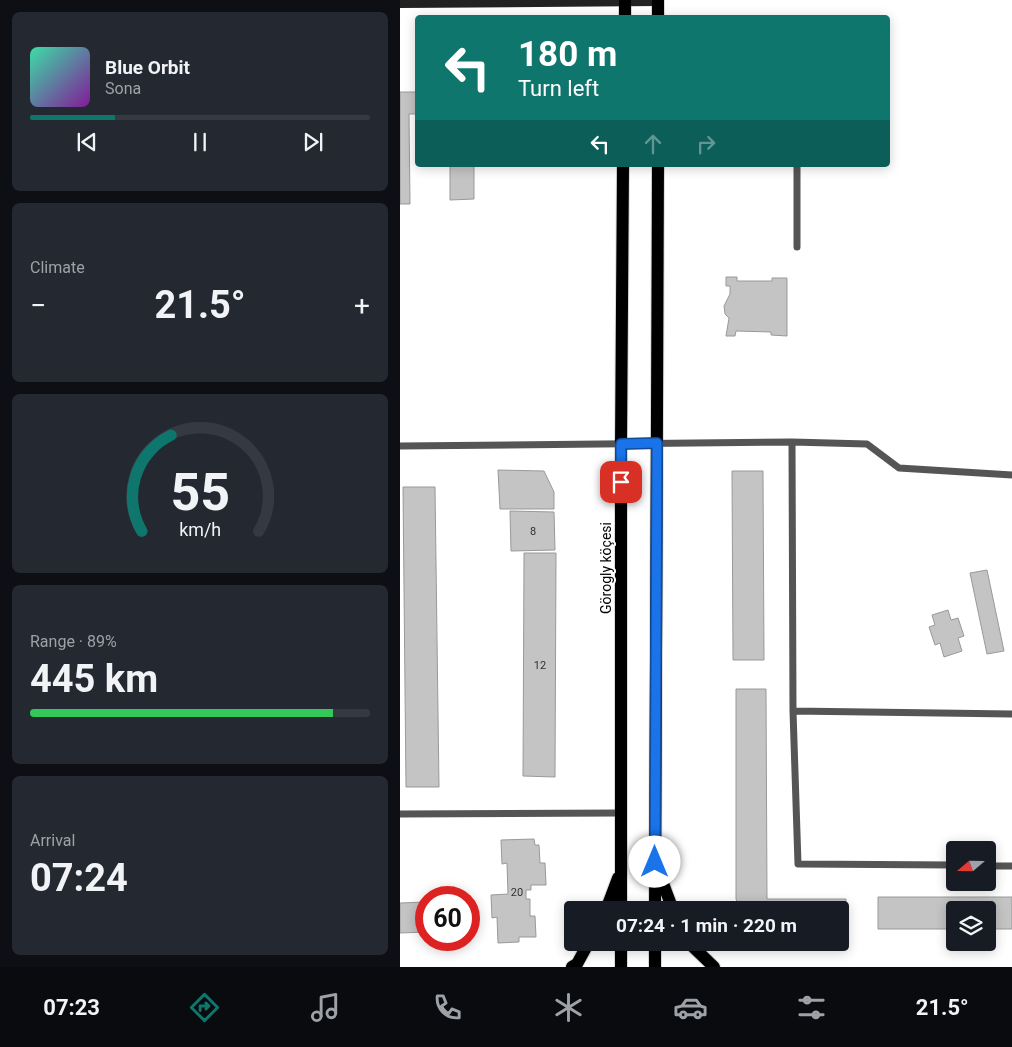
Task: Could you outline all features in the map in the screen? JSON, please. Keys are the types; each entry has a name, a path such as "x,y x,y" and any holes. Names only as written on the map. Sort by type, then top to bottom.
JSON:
{"main road":[{"path":"658,0 658,15"},
{"path":"625,1 625,15"},
{"name":"Görogly köçesi","path":"621,901 623,167"},
{"path":"655,901 658,167"},
{"path":"655,862 670,901"},
{"path":"609,901 621,869"},
{"path":"572,967 577,964 585,951"},
{"path":"621,951 621,967"},
{"path":"655,951 655,967"},
{"path":"697,951 714,967"}],"street":[{"path":"400,3 658,0"}],"lane":[{"path":"797,167 797,247"},
{"path":"400,446 792,442 867,444 899,468 1012,475"},
{"path":"792,442 793,711 798,864 946,865"},
{"path":"793,711 1012,714"},
{"path":"400,814 621,813"},
{"path":"996,866 1012,866"}],"building":[{"path":"400,92 415,92 415,114 409,114 410,204 400,204"},
{"path":"450,167 474,167 474,199 450,200"},
{"path":"726,277 737,277 737,281 772,281 772,278 787,278 787,336 771,335 771,332 736,331 735,336 726,336 729,318 725,314 724,306 730,294 730,286 726,286"},
{"path":"498,470 544,471 554,492 554,509 500,509"},
{"path":"732,471 763,471 764,660 733,660"},
{"path":"403,487 435,487 439,787 406,787"},
{"path":"510,511 554,512 555,550 511,551"},
{"path":"524,553 556,553 555,777 523,776"},
{"path":"987,570 1004,651 987,654 970,573"},
{"path":"948,610 951,620 958,618 964,636 958,638 962,651 944,657 940,643 935,645 929,627 935,625 932,615"},
{"path":"736,689 766,689 767,899 846,899 846,901 737,901"},
{"path":"534,839 535,845 539,845 540,863 545,863 546,885 531,885 531,890 526,890 526,899 530,899 530,916 535,916 536,937 519,937 519,942 498,943 497,917 492,918 491,895 508,894 507,863 502,864 501,840"},
{"path":"878,897 1012,897 1012,929 996,929 996,901 946,901 946,929 878,929"},
{"path":"415,902 415,932 400,933 400,903"}],"route":[{"path":"621,482 621,444 657,443 655,862"}]}
